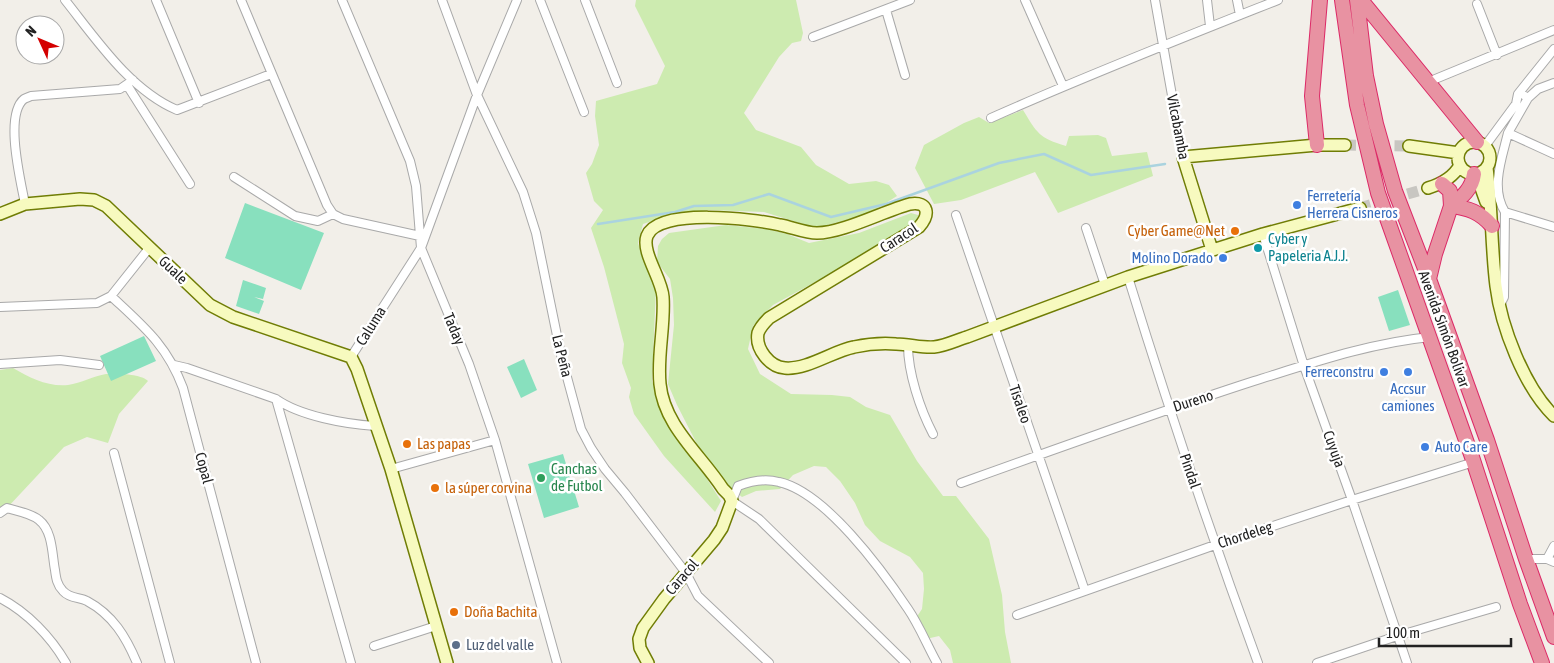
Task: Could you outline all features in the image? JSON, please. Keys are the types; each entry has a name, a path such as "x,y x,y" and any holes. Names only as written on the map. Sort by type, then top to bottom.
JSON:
{"highway":[{"path":"1317,145 1312,96 1320,0"},
{"name":"Avenida Simón Bolívar","path":"1342,0 1357,105 1378,193 1474,462 1520,604 1542,663"},
{"name":"Avenida Simón Bolívar","path":"1357,0 1363,51 1376,124 1395,191 1487,440 1554,637"},
{"path":"1361,0 1481,144"},
{"path":"1451,206 1468,190 1479,172"},
{"path":"1429,279 1451,206 1450,191 1442,184"},
{"path":"1451,206 1472,210 1491,220"}],"street":[{"path":"65,0 130,83 190,184"},
{"path":"156,0 199,102"},
{"path":"241,0 327,205 333,214 343,219 420,236"},
{"name":"Taday","path":"342,0 410,161 416,186 421,248 469,364 495,440 556,663"},
{"name":"La Peña","path":"442,0 477,95 523,192 534,225 561,355 581,429 605,469 686,572 698,596 770,663"},
{"name":"Caluma","path":"447,663 391,469 357,369 351,357 421,248 477,95 517,0"},
{"path":"540,0 584,112"},
{"path":"585,0 617,83"},
{"path":"813,37 910,0"},
{"path":"1025,0 1063,86"},
{"name":"Vilcabamba","path":"1155,0 1182,156 1212,250"},
{"path":"1207,0 1210,26"},
{"path":"1237,0 1240,15"},
{"path":"991,118 1162,44 1278,0"},
{"path":"1477,4 1497,55"},
{"path":"886,10 905,75"},
{"path":"1428,82 1554,30"},
{"path":"1481,144 1516,104 1518,94 1554,49"},
{"path":"130,83 177,110 271,74"},
{"path":"25,204 14,134 19,106 24,100 31,96 120,89 130,83"},
{"path":"1500,305 1504,297 1505,212 1499,195 1498,177 1508,133 1528,98 1538,89 1554,83"},
{"path":"1518,94 1528,98"},
{"path":"1508,133 1554,154"},
{"path":"1466,144 1481,144 1490,154 1489,164 1479,172 1466,172 1460,165 1459,153 1466,144"},
{"path":"1182,156 1317,145 1345,145"},
{"path":"1409,146 1459,153"},
{"path":"1428,188 1442,184 1460,165"},
{"path":"1479,172 1491,197 1496,287 1505,326 1522,369 1543,403 1554,416"},
{"path":"234,177 295,216 318,221 333,214"},
{"name":"Guale","path":"0,214 25,204 80,199 94,200 106,206 210,305 222,312 351,357"},
{"name":"Caracol","path":"648,663 640,648 639,639 643,628 686,572 710,546 722,528 732,501 678,430 663,398 660,383 663,294 645,244 647,234 654,227 668,221 705,217 779,224 817,233 840,228 904,205 914,203 920,204 925,208 927,213 926,219 919,227 769,318 758,331 760,348 775,366 783,368 798,366 853,347 888,344 934,347 967,337 1128,277 1263,234 1360,208"},
{"path":"1505,212 1554,227"},
{"name":"Tisaleo","path":"956,215 1085,591"},
{"path":"1086,228 1104,286"},
{"name":"Cuyuja","path":"1263,234 1304,366 1407,663"},
{"path":"0,307 97,303 111,296 150,247"},
{"name":"Pindal","path":"1128,277 1215,545 1258,663"},
{"name":"Copal","path":"111,296 152,334 174,365 183,388 256,663"},
{"name":"Dureno","path":"961,483 1169,408 1304,366 1391,342 1430,337"},
{"path":"908,345 920,404 934,434"},
{"path":"0,364 60,360 99,365"},
{"path":"174,365 276,399 299,411 350,424 375,426"},
{"path":"276,399 351,663"},
{"path":"391,469 495,440"},
{"path":"114,453 170,663"},
{"name":"Chordeleg","path":"1017,615 1215,545 1474,462"},
{"path":"906,663 759,519 732,501 738,486 755,480 779,482 797,489 820,504 855,538 909,610 937,663"},
{"path":"0,512 7,508 40,520 49,533 57,582 60,587 74,598 84,599 94,605 116,624 137,663"},
{"path":"1526,559 1550,561 1554,546"},
{"path":"0,598 43,631 66,663"},
{"path":"1317,663 1397,636 1496,607"},
{"path":"374,646 436,626"}],"green space":[{"path":"636,0 796,0 803,33 801,41 792,43 779,57 744,113 756,130 801,147 816,165 849,184 876,181 889,185 897,196 868,214 820,227 806,225 764,212 707,210 658,219 643,224 638,243 644,262 656,287 652,381 667,424 695,460 721,501 715,512 664,456 634,414 629,397 631,388 622,363 624,344 604,267 591,228 603,210 594,201 586,173 592,164 599,145 595,116 596,101 657,84 665,66 635,6"},
{"path":"1023,110 1040,134 1057,143 1066,146 1069,136 1098,135 1106,138 1112,156 1147,152 1153,176 1058,213 1035,172 961,200 934,204 915,168 924,145 979,117 989,123"},
{"path":"245,203 324,233 301,290 225,258"},
{"path":"911,213 918,215 918,222 773,305 753,326 748,349 760,374 791,394 850,397 866,407 890,415 917,461 943,496 956,496 989,539 1002,595 1005,632 1011,663 953,663 950,650 939,636 926,639 916,618 922,609 923,573 910,557 880,541 865,525 855,503 840,481 826,467 814,466 793,475 780,489 756,491 742,497 731,488 698,446 668,384 674,325 673,298 670,279 657,262 658,246 669,233 726,225 766,229 787,234 809,243 859,233"},
{"path":"243,280 266,288 263,299 254,297 264,301 259,314 236,306"},
{"path":"1398,290 1410,325 1389,331 1378,297"},
{"path":"144,336 156,361 111,381 100,356"},
{"path":"524,359 537,390 521,398 507,367"},
{"path":"13,368 53,385 68,385 110,374 135,375 148,381 119,414 108,443 87,437 64,447 7,508 0,510 0,370"},
{"path":"563,454 579,507 544,518 528,464"}],"waterway":[{"path":"598,224 675,212 694,206 733,205 769,194 831,217 886,204 999,163 1044,154 1091,175 1165,164"}],"tunnel":[{"path":"1345,145 1409,146"},
{"path":"1360,208 1428,188"}],"place":[{"name":"Ferretería Herrera Cisneros","path":"1297,205"},
{"name":"Cyber Game@Net","path":"1235,231"},
{"name":"Cyber y Papeleria A.J.J.","path":"1258,248"},
{"name":"Molino Dorado","path":"1223,258"},
{"name":"Ferreconstru","path":"1384,372"},
{"name":"Accsur camiones","path":"1408,372"},
{"name":"Las papas","path":"407,444"},
{"name":"Auto Care","path":"1425,447"},
{"name":"Canchas de Futbol","path":"541,478"},
{"name":"la súper corvina","path":"435,488"},
{"name":"Doña Bachita","path":"454,612"},
{"name":"Luz del valle","path":"456,645"}]}
